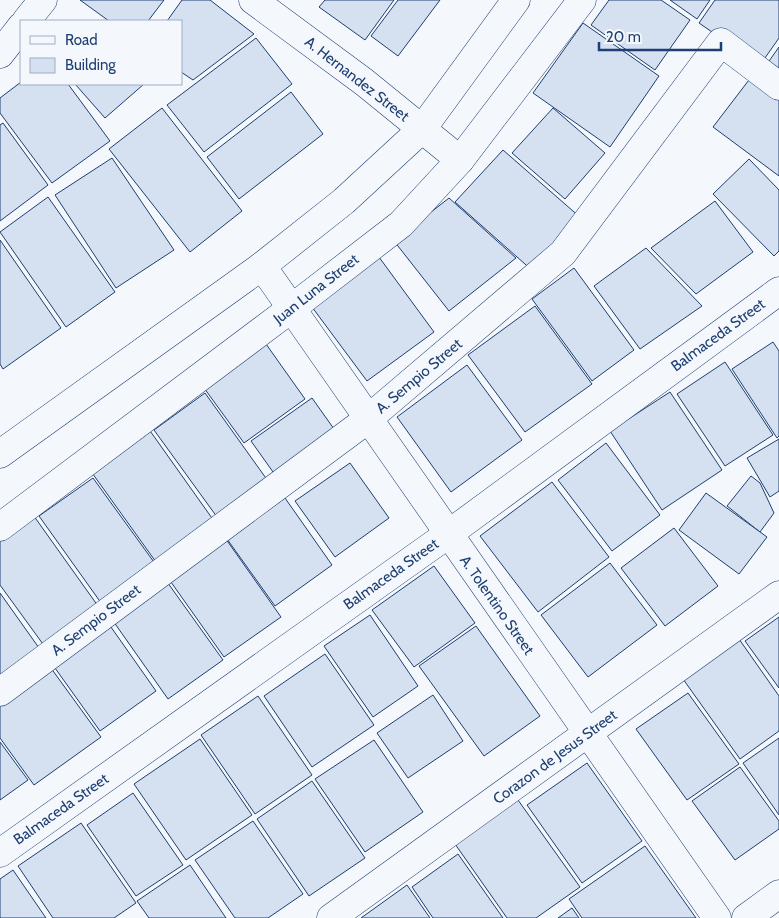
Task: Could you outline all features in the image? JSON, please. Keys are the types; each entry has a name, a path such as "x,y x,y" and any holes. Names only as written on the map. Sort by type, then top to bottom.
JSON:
{"street":[{"path":"27,20 43,0"},
{"name":"A. Hernandez Street","path":"252,0 364,82 460,160"},
{"path":"0,454 262,266 344,201 422,129 516,0"},
{"name":"Juan Luna Street","path":"0,527 401,224 460,160 582,0"},
{"path":"0,54 20,28"},
{"name":"A. Sempio Street","path":"0,692 368,419 563,253 722,42 779,86"},
{"name":"A. Tolentino Street","path":"262,266 447,534 717,918"},
{"name":"Balmaceda Street","path":"0,853 447,534 779,291"},
{"name":"Corazon de Jesus Street","path":"332,918 779,595"},
{"path":"746,918 779,894"}],"building":[{"path":"80,0 164,0 149,20 108,20"},
{"path":"182,0 210,0 254,34 193,80 182,73 182,20 168,20"},
{"path":"325,0 394,0 365,40 319,7"},
{"path":"398,0 440,0 398,56 371,36"},
{"path":"609,0 661,0 690,20 655,70 591,25"},
{"path":"670,0 710,0 697,19"},
{"path":"715,0 779,0 779,38 760,65 699,23"},
{"path":"583,23 659,76 610,147 533,93"},
{"path":"256,38 292,84 204,152 167,105"},
{"path":"779,47 779,82 762,71"},
{"path":"752,76 779,96 779,176 713,127"},
{"path":"20,83 20,85 69,85 110,141 52,183 0,113 0,98"},
{"path":"76,85 143,85 105,118"},
{"path":"291,92 323,134 239,199 207,157"},
{"path":"162,108 242,211 190,252 109,149"},
{"path":"553,108 605,153 565,199 512,153"},
{"path":"3,123 48,185 0,221 0,125"},
{"path":"503,150 581,218 534,272 455,202"},
{"path":"112,158 174,250 116,288 55,195"},
{"path":"749,159 779,190 779,251 774,256 713,194"},
{"path":"48,197 115,292 66,327 0,232"},
{"path":"449,198 516,258 449,311 394,241"},
{"path":"715,201 753,252 696,294 651,248"},
{"path":"0,240 61,328 3,369 0,364"},
{"path":"646,248 702,306 640,349 594,286"},
{"path":"376,253 434,332 367,381 309,303"},
{"path":"574,268 634,350 592,381 532,299"},
{"path":"535,306 592,384 525,432 468,355"},
{"path":"261,337 305,399 244,443 199,381"},
{"path":"773,342 779,351 779,436 777,438 732,369"},
{"path":"725,362 773,435 725,466 677,394"},
{"path":"467,365 522,440 451,492 397,417"},
{"path":"670,392 722,470 662,510 610,431"},
{"path":"205,393 268,481 217,517 154,430"},
{"path":"312,398 339,436 278,479 251,441"},
{"path":"148,428 219,528 161,569 90,470"},
{"path":"779,439 779,491 770,497 747,458"},
{"path":"606,443 660,515 612,551 558,480"},
{"path":"350,463 389,518 335,557 295,501"},
{"path":"751,476 760,483 774,513 760,532 727,506"},
{"path":"93,478 159,569 104,607 39,516"},
{"path":"552,482 609,557 538,612 480,536"},
{"path":"706,493 767,537 739,574 679,530"},
{"path":"285,498 332,565 275,606 227,539"},
{"path":"31,512 103,613 48,651 0,585 0,534"},
{"path":"674,528 718,586 665,626 621,568"},
{"path":"223,535 281,617 224,657 166,575"},
{"path":"610,563 657,625 588,677 541,615"},
{"path":"434,566 475,623 414,667 372,610"},
{"path":"165,579 223,660 168,699 111,618"},
{"path":"0,593 44,655 0,687"},
{"path":"370,615 418,686 373,717 324,646"},
{"path":"779,617 779,688 745,641"},
{"path":"106,620 156,691 100,731 50,661"},
{"path":"476,626 540,716 484,756 419,666"},
{"path":"739,639 779,696 779,731 740,759 683,679"},
{"path":"325,654 374,725 312,767 264,696"},
{"path":"48,664 101,737 34,785 0,738 0,698"},
{"path":"688,693 739,764 687,800 636,729"},
{"path":"433,695 463,741 408,778 377,733"},
{"path":"258,696 312,775 255,814 201,735"},
{"path":"779,738 779,815 743,763"},
{"path":"200,739 252,815 186,860 134,784"},
{"path":"374,740 423,812 365,852 315,779"},
{"path":"0,742 28,780 0,800"},
{"path":"587,763 642,841 582,883 527,805"},
{"path":"740,767 779,821 779,829 735,860 692,801"},
{"path":"312,781 365,858 309,896 257,819"},
{"path":"133,793 183,865 136,896 87,825"},
{"path":"518,800 580,887 536,918 507,918 455,844"},
{"path":"253,821 303,894 268,918 235,918 195,860"},
{"path":"81,823 136,903 114,918 53,918 18,866"},
{"path":"645,846 696,918 582,918 569,899"},
{"path":"458,854 503,918 433,918 412,887"},
{"path":"190,865 226,918 149,918 137,901"},
{"path":"13,870 46,918 0,918 0,879"},
{"path":"407,885 430,918 361,918"},
{"path":"572,908 579,918 558,918"}]}
